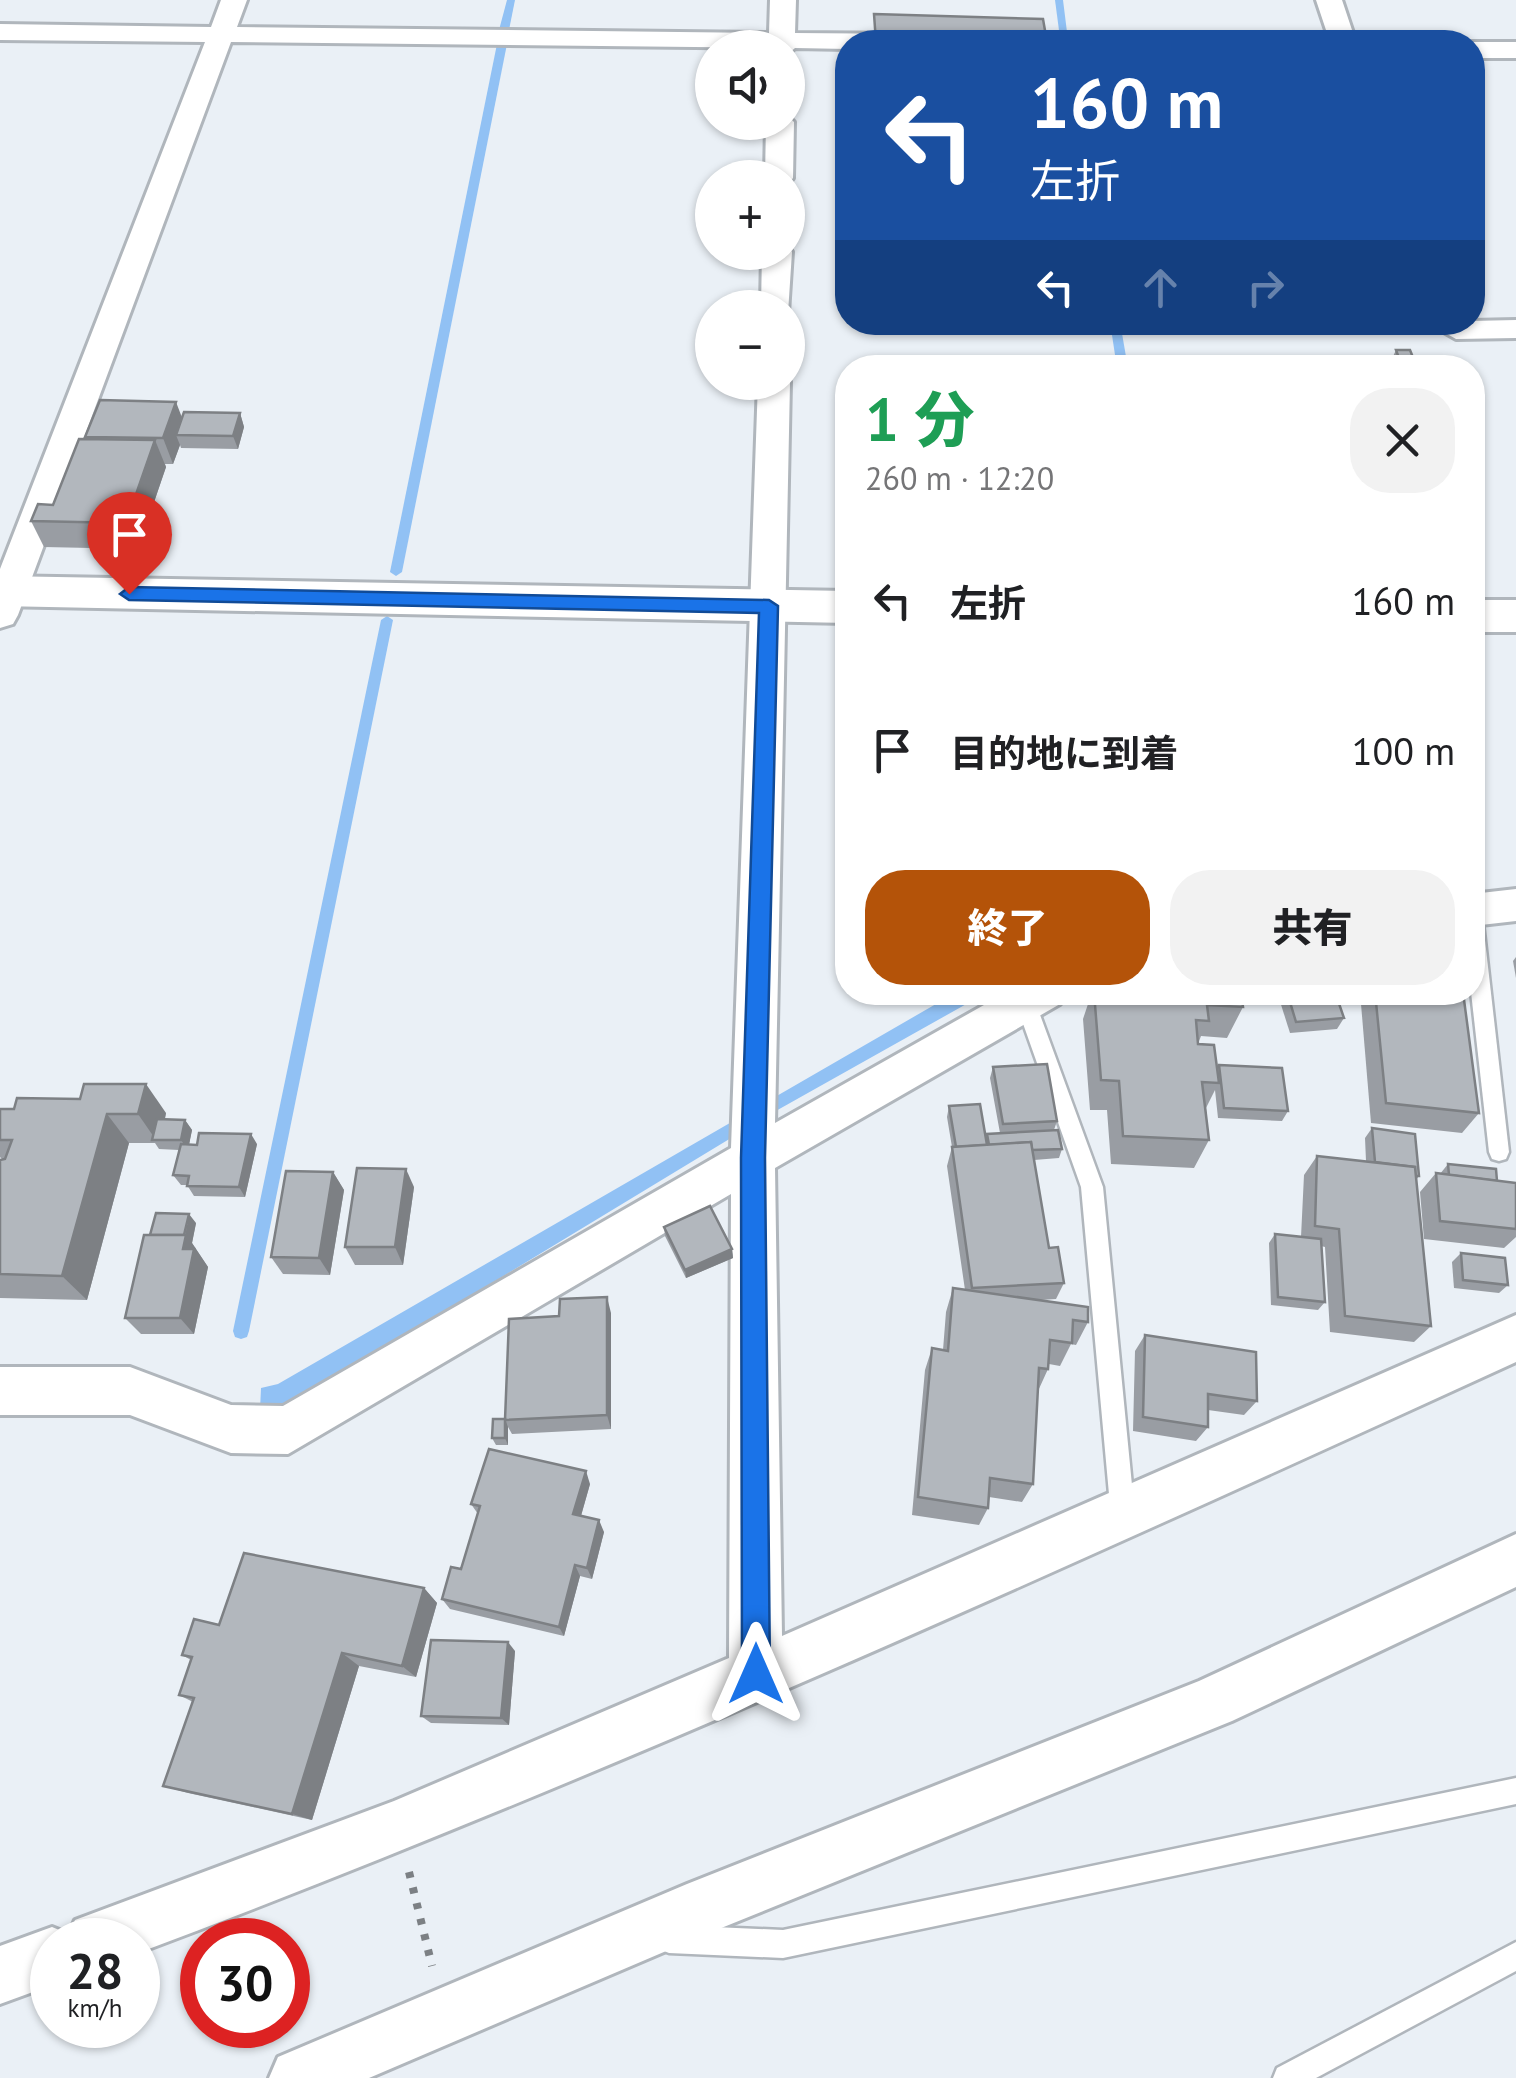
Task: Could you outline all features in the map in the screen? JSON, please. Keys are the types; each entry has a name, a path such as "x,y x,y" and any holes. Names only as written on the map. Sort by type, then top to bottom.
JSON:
{"street":[{"path":"234,0 3,599 835,608"},
{"path":"782,0 782,30"},
{"path":"1328,0 1339,30"},
{"path":"0,32 695,42"},
{"path":"805,44 835,43"},
{"path":"1485,50 1516,50"},
{"path":"1485,330 1516,329"},
{"path":"756,1674 754,1131 774,400"},
{"path":"1485,616 1516,616"},
{"path":"1485,910 1516,904"},
{"path":"0,1391 130,1391 231,1429 288,1430 754,1131 1018,1005"},
{"path":"153,1918 398,1826 756,1674 1123,1516 1516,1338"},
{"path":"298,2078 632,1937 1213,1702 1516,1560"},
{"path":"0,1975 30,1964"}],"lane":[{"path":"1037,1005 1092,1188 1123,1516"},
{"path":"1482,1005 1499,1152"},
{"path":"632,1937 784,1944 1516,1791"},
{"path":"1288,2078 1516,1956"}],"path":[{"path":"398,1826 444,2017"}],"water":[{"path":"934,1005 965,1005 774,1112 279,1412 260,1410 261,1388 278,1384"}],"building":[{"path":"874,14 1043,19 1045,30 875,30"},
{"path":"1396,350 1410,350 1412,355 1398,355"},
{"path":"100,400 176,402 163,438 85,437"},
{"path":"184,412 240,413 233,436 176,435"},
{"path":"79,439 155,440 126,523 31,521 38,504 53,505"},
{"path":"1095,1005 1207,1005 1209,1021 1196,1020 1198,1044 1214,1045 1219,1083 1202,1082 1209,1140 1123,1136 1119,1081 1101,1080"},
{"path":"1291,1005 1340,1005 1344,1018 1296,1022"},
{"path":"1376,1005 1465,1005 1479,1113 1386,1103"},
{"path":"1047,1064 1057,1121 1003,1124 993,1067"},
{"path":"1219,1065 1282,1068 1288,1111 1224,1108"},
{"path":"84,1084 146,1084 138,1114 107,1114 62,1276 0,1274 0,1160 5,1159 12,1140 0,1140 0,1109 14,1109 17,1098 80,1099"},
{"path":"980,1104 987,1145 956,1147 949,1106"},
{"path":"157,1119 185,1120 181,1140 152,1140"},
{"path":"1372,1128 1415,1134 1419,1176 1415,1176 1415,1167 1375,1162"},
{"path":"1058,1130 1062,1149 1032,1150 1031,1142 989,1145 987,1134"},
{"path":"199,1133 251,1134 239,1187 187,1186 189,1176 173,1175 181,1144 197,1145"},
{"path":"1031,1142 1049,1248 1058,1247 1064,1283 972,1288 952,1147"},
{"path":"1317,1156 1415,1167 1431,1326 1345,1316 1339,1229 1315,1226"},
{"path":"1448,1164 1496,1169 1497,1181 1449,1175"},
{"path":"357,1168 406,1169 395,1247 345,1247"},
{"path":"286,1171 333,1172 319,1258 271,1257"},
{"path":"1436,1173 1516,1183 1516,1229 1440,1221"},
{"path":"710,1206 732,1249 685,1270 664,1227"},
{"path":"156,1213 189,1214 184,1235 150,1235"},
{"path":"1275,1234 1321,1239 1325,1302 1278,1297"},
{"path":"144,1235 186,1235 183,1249 194,1249 180,1318 125,1318"},
{"path":"1461,1253 1505,1258 1508,1285 1463,1280"},
{"path":"953,1288 1088,1307 1088,1322 1073,1320 1072,1343 1050,1340 1048,1369 1039,1368 1033,1484 990,1478 988,1508 918,1497 932,1348 948,1351"},
{"path":"607,1297 607,1415 505,1420 509,1319 559,1316 560,1299"},
{"path":"1145,1335 1256,1352 1257,1401 1208,1394 1208,1427 1143,1417"},
{"path":"493,1419 505,1419 505,1438 492,1438"},
{"path":"489,1449 586,1471 573,1514 599,1520 587,1568 575,1565 559,1627 442,1599 451,1567 461,1569 480,1506 471,1504"},
{"path":"244,1553 424,1588 402,1666 342,1653 292,1814 163,1786 194,1698 179,1695 192,1657 182,1655 194,1619 219,1625"},
{"path":"431,1640 508,1642 501,1718 421,1716"}],"waterway":[{"path":"504,30 511,0"},
{"path":"1059,0 1064,30"},
{"path":"396,572 502,44"},
{"path":"1117,335 1121,355"},
{"path":"241,1331 387,620"}],"route":[{"path":"129,594 769,606 753,1158 756,1674"}]}
